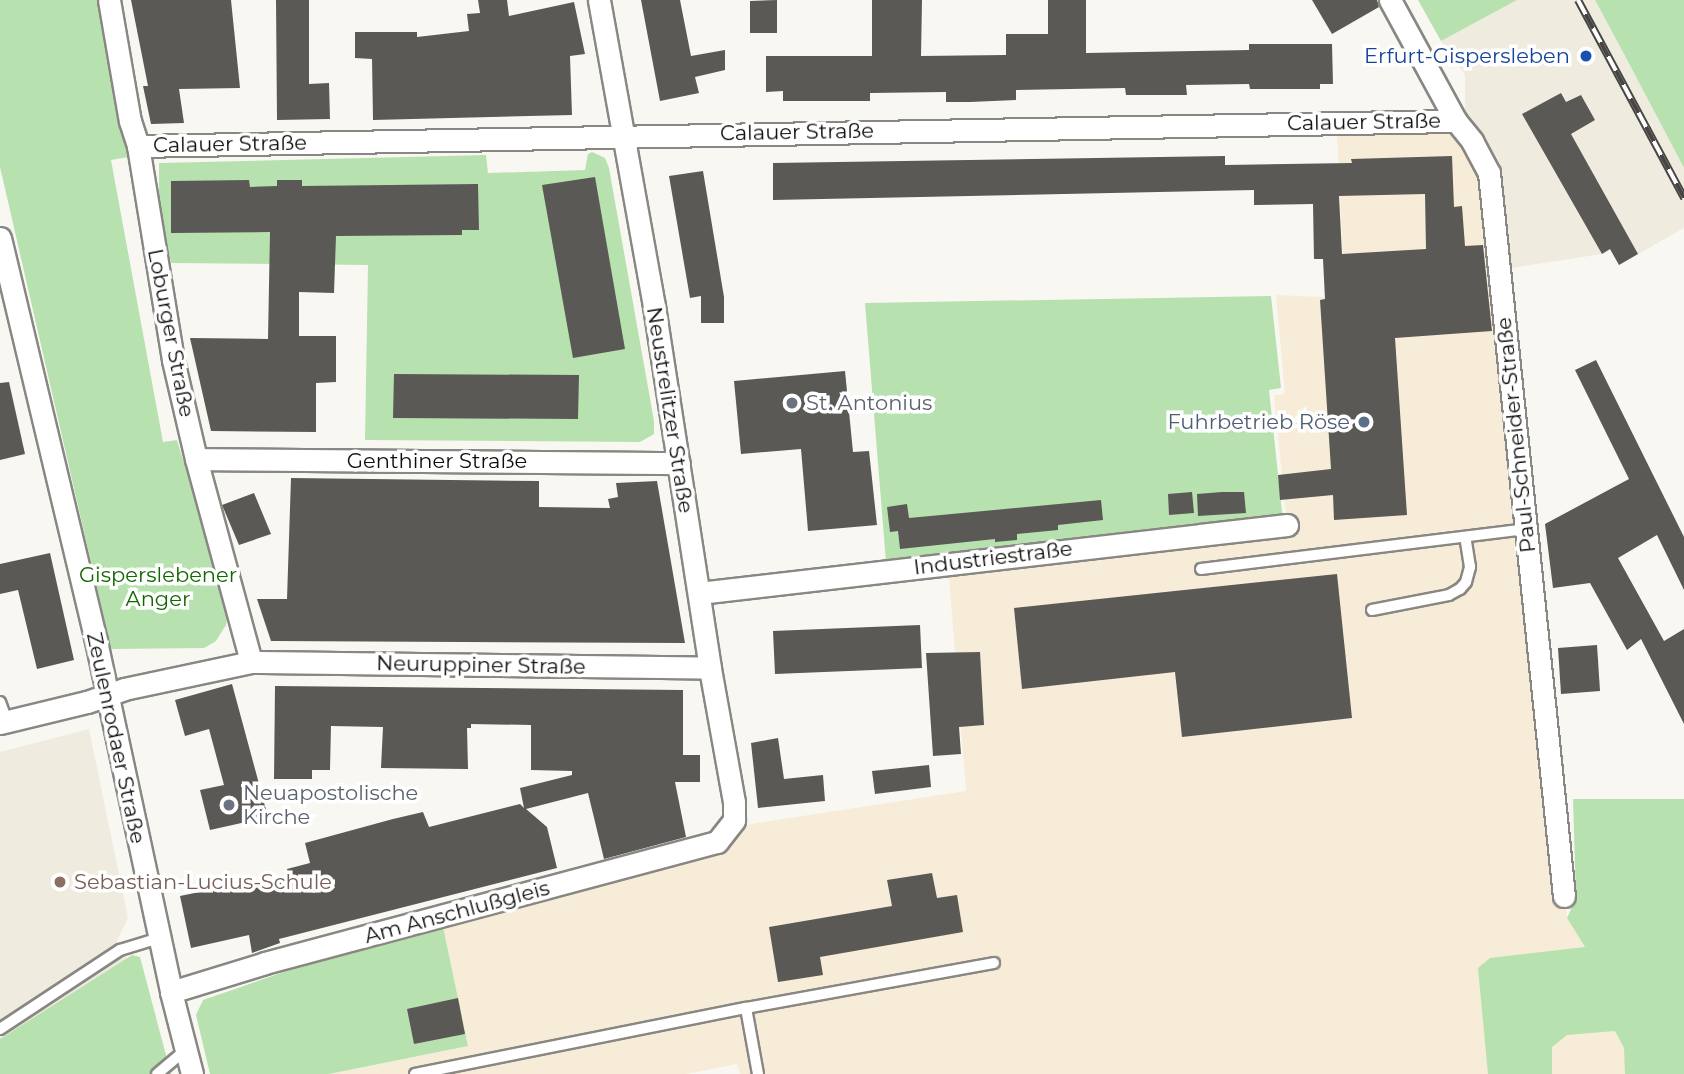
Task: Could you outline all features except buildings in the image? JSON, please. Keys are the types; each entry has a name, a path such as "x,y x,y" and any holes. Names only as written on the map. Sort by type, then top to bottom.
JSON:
{"street":[{"name":"Loburger Straße","path":"109,0 130,121 138,146 173,360 196,459 251,662"},
{"name":"Neustrelitzer Straße","path":"599,0 624,135 734,802 734,820"},
{"name":"Paul-Schneider-Straße","path":"1390,0 1456,121 1472,141 1489,173 1564,896"},
{"name":"Calauer Straße","path":"138,146 1456,121"},
{"name":"Zeulenrodaer Straße","path":"0,238 106,694 171,992 192,1074"},
{"name":"Genthiner Straße","path":"196,459 678,463"},
{"name":"Industriestraße","path":"699,593 1287,524"},
{"name":"Neuruppiner Straße","path":"2,716 87,702 106,694 251,662 710,668"},
{"name":"Am Anschlußgleis","path":"171,992 265,963 717,842 734,820"}],"lane":[{"path":"1201,569 1526,529"},
{"path":"1372,610 1449,595 1460,589 1466,582 1470,567 1465,537"},
{"path":"0,1029 120,950 159,938"},
{"path":"415,1074 746,1008 994,963"},
{"path":"746,1008 758,1074"},
{"path":"157,1074 186,1049"}],"shaded area":[{"path":"1516,0 1595,0 1684,168 1684,228 1619,265 1610,250 1602,254 1499,270 1489,173 1465,131 1465,75 1441,41"},
{"path":"1465,131 1489,173 1567,918 1585,947 1684,1074 740,1074 737,1064 686,1074 329,1074 468,1046 442,922 713,849 751,824 966,791 948,564 1287,524 1274,395 1285,394 1276,295 1345,298 1337,134"},
{"name":"Sebastian-Lucius-Schule","path":"89,729 128,918 117,941 125,957 136,960 0,1074 0,752"}],"green space":[{"name":"Gisperslebener Anger","path":"0,0 97,0 129,157 111,160 163,442 177,440 228,612 226,625 216,641 204,648 111,649 0,167"},
{"path":"1418,0 1517,0 1441,41"},
{"path":"1595,0 1684,0 1684,168 1625,56"},
{"path":"592,152 605,158 609,168 654,421 654,434 640,442 365,440 368,265 171,263 159,207 159,163 486,155 488,173 585,170 588,154"},
{"path":"1271,296 1281,388 1269,390 1283,521 886,562 865,303"},
{"path":"1573,799 1684,799 1684,1074 1625,1074 1624,1048 1615,1031 1567,1035 1552,1047 1552,1074 1488,1074 1478,968 1490,958 1585,947 1567,918 1576,898"},
{"path":"442,922 468,1046 329,1074 210,1074 196,1015 203,1000 382,938"},
{"path":"132,955 140,957 171,1074 0,1074 0,1039"}],"railway":[{"path":"1578,0 1684,198"}],"place":[{"name":"Erfurt-Gispersleben","path":"1586,56"},
{"name":"St. Antonius","path":"792,403"},
{"name":"Fuhrbetrieb Röse","path":"1364,422"},
{"name":"Neuapostolische Kirche","path":"229,805"},
{"name":"Sebastian-Lucius-Schule","path":"60,882"}]}
